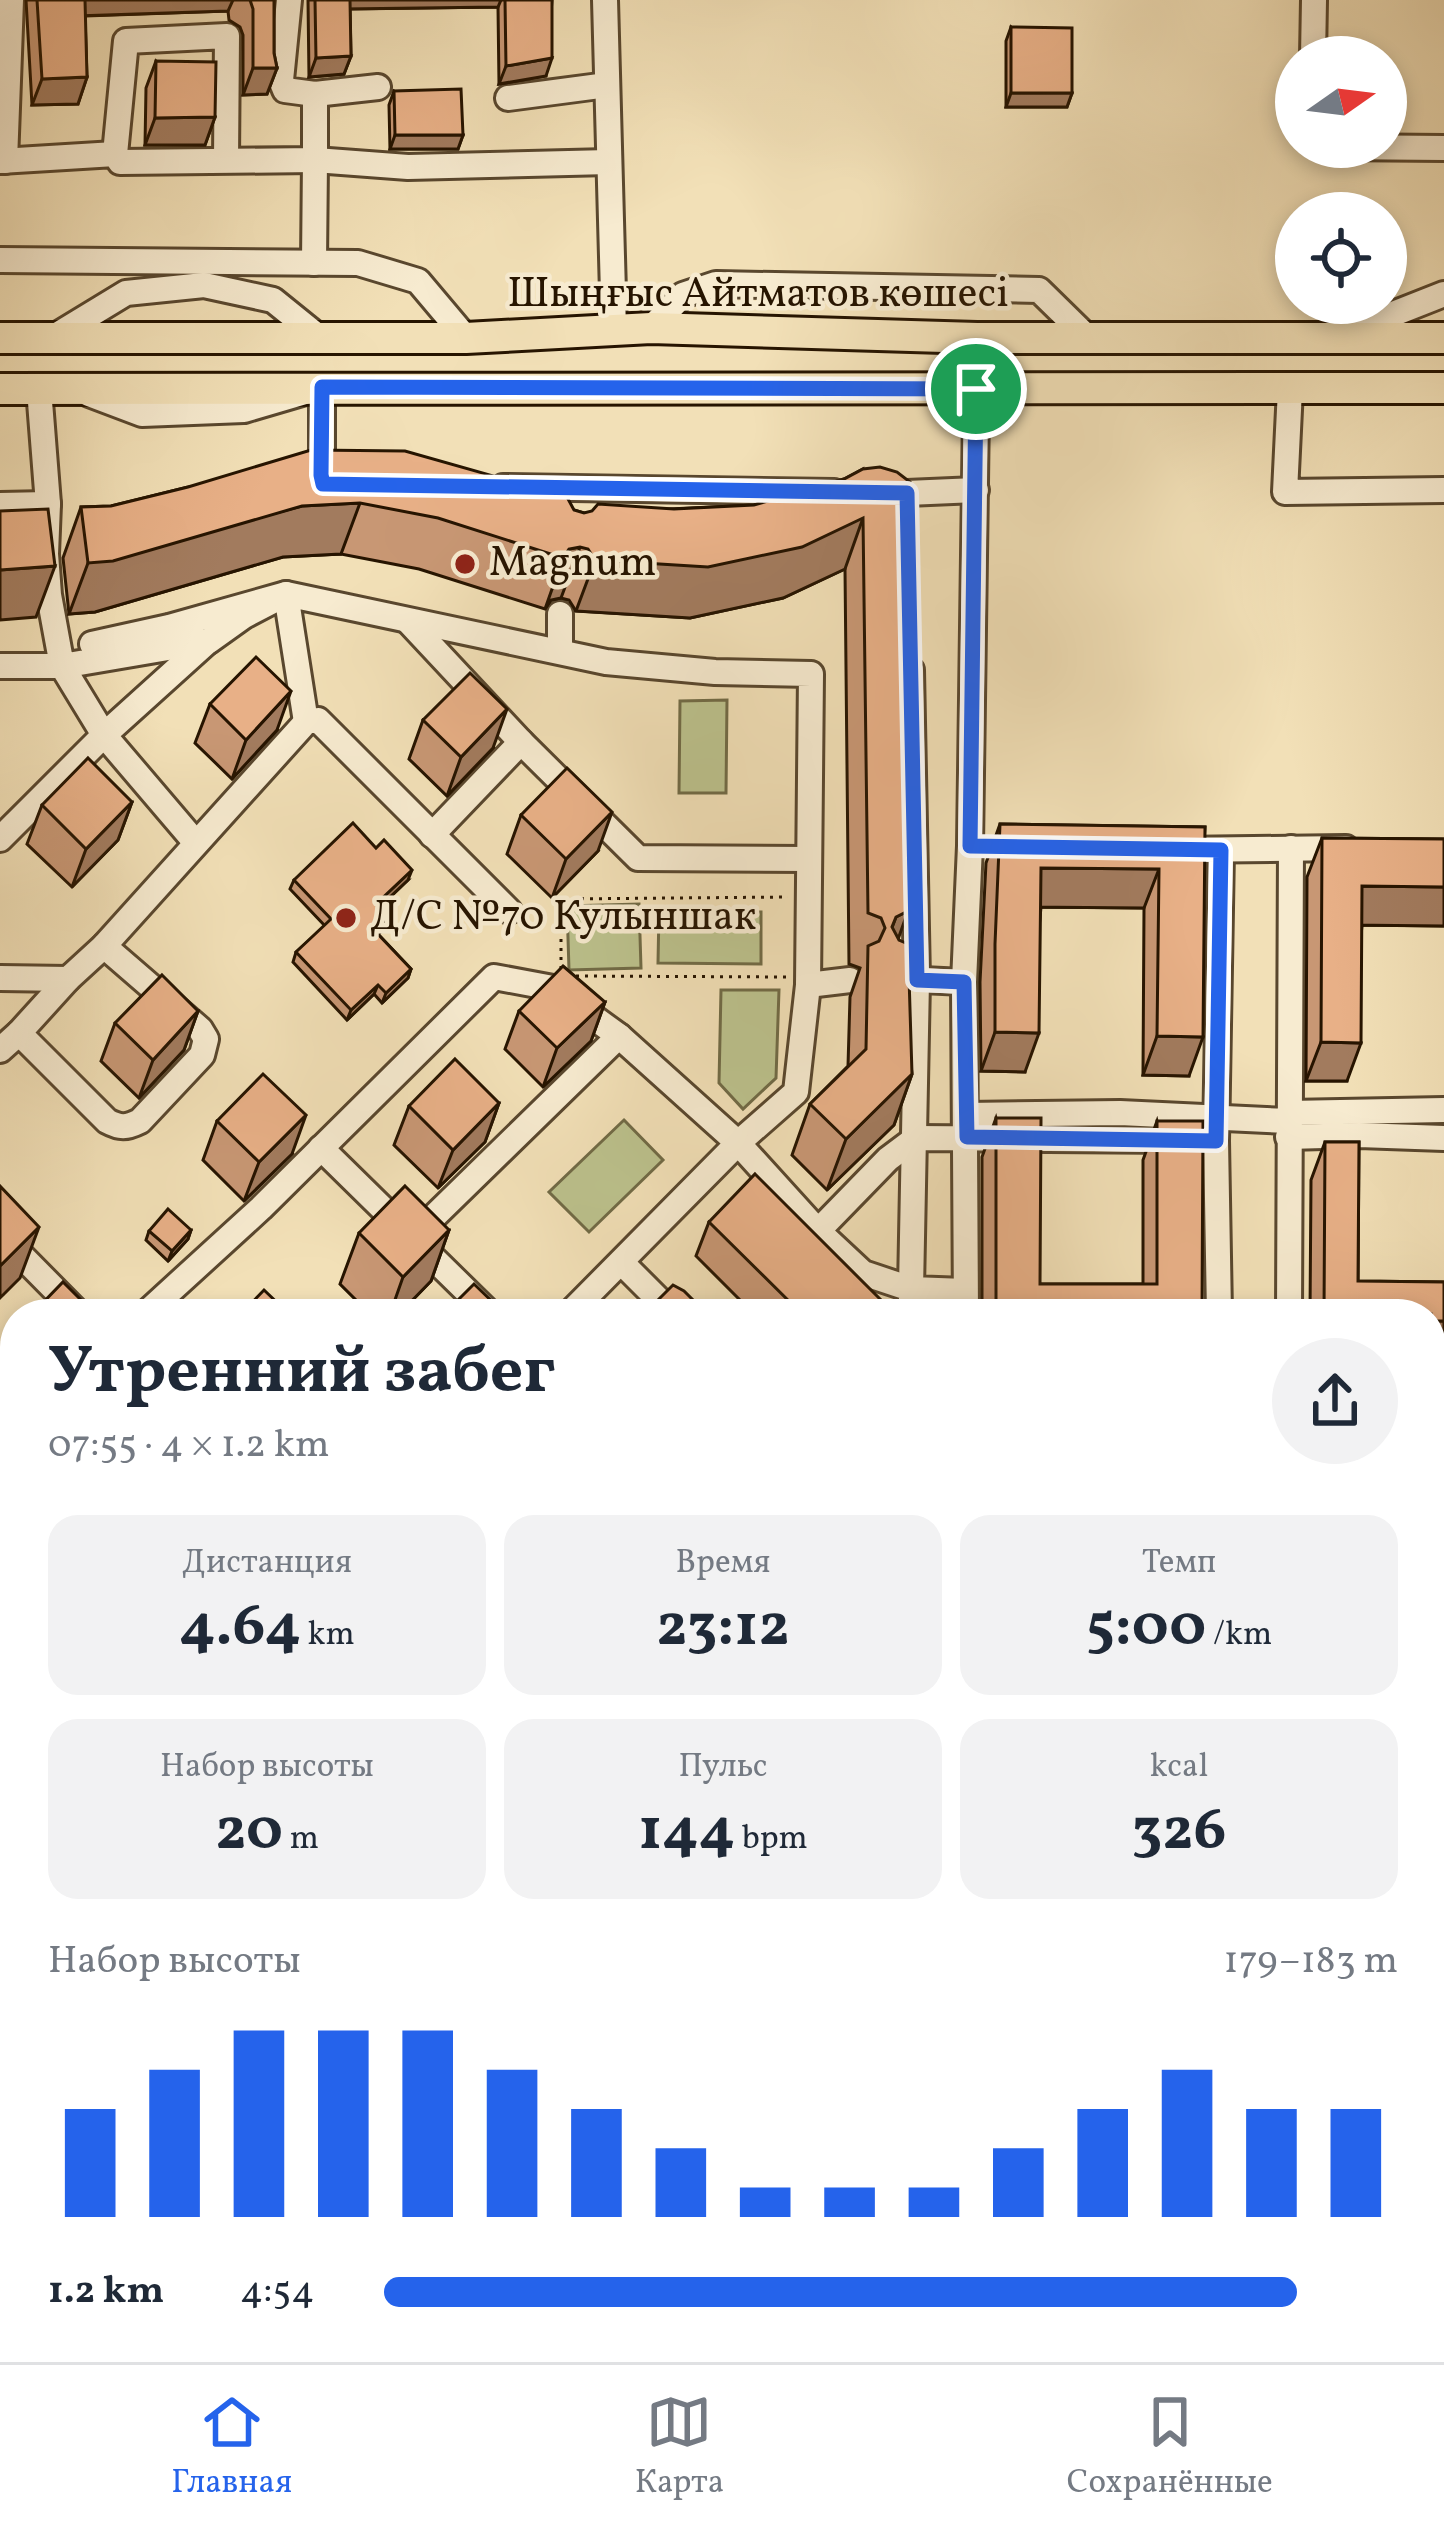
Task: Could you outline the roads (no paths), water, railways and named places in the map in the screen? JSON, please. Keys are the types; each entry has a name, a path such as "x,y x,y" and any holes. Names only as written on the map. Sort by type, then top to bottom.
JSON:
{"main road":[{"name":"Шыңғыс Айтматов көшесі","path":"0,338 466,338 651,328 977,338 1444,338"},
{"path":"1264,338 1276,389"},
{"path":"0,389 1444,388"}],"street":[{"path":"11,0 2,161 115,154"},
{"path":"289,0 283,87 289,92 315,94 378,87"},
{"path":"605,0 614,330"},
{"path":"1313,36 1314,0"},
{"path":"226,160 227,36 126,41 115,154 120,162 315,160 408,167 609,162"},
{"path":"508,98 607,85"},
{"path":"314,263 315,94"},
{"path":"1407,148 1444,148"},
{"path":"0,260 358,263 418,281 466,338"},
{"path":"651,328 683,295 716,284 1039,290 1088,338"},
{"path":"52,338 126,293 204,285 273,300 320,338"},
{"path":"1332,338 1444,294"},
{"path":"966,1299 964,982 982,846 977,338"},
{"path":"322,387 323,484 357,486"},
{"path":"39,389 49,595 62,666 104,734 196,843"},
{"path":"1276,389 1285,492 1444,490"},
{"path":"474,487 568,497 891,498 976,490"},
{"path":"0,505 48,504"},
{"path":"0,839 104,734 209,641 286,594"},
{"path":"286,594 306,722"},
{"path":"92,644 286,594 606,662 811,674 807,981 796,1092 738,1143 584,1299"},
{"path":"560,614 560,650"},
{"path":"408,621 638,858 807,859"},
{"path":"0,666 62,666 209,641"},
{"path":"910,655 917,980 911,1299"},
{"path":"104,946 200,1029 206,1040 202,1055 140,1121 118,1127 9,1042 104,946 306,722 318,720 509,911"},
{"path":"432,835 521,742"},
{"path":"1289,1299 1292,848"},
{"path":"1153,849 1378,849"},
{"path":"1219,1299 1216,1129 1221,850"},
{"path":"161,1299 261,1208 494,977 554,988 619,1036 738,1143 863,1273 906,1299"},
{"path":"0,978 68,979"},
{"path":"890,978 964,982"},
{"path":"807,981 850,980"},
{"path":"412,1238 619,1036"},
{"path":"818,1231 887,1159 916,1138 967,1126 1216,1129 1444,1110"},
{"path":"1288,1124 1359,1135 1444,1138"},
{"path":"321,1148 475,1299"},
{"path":"0,1234 64,1299"},
{"path":"622,1263 658,1299"}],"place":[{"name":"Magnum","path":"465,564"},
{"name":"Д/С №70 Кулыншак","path":"346,918"}]}
